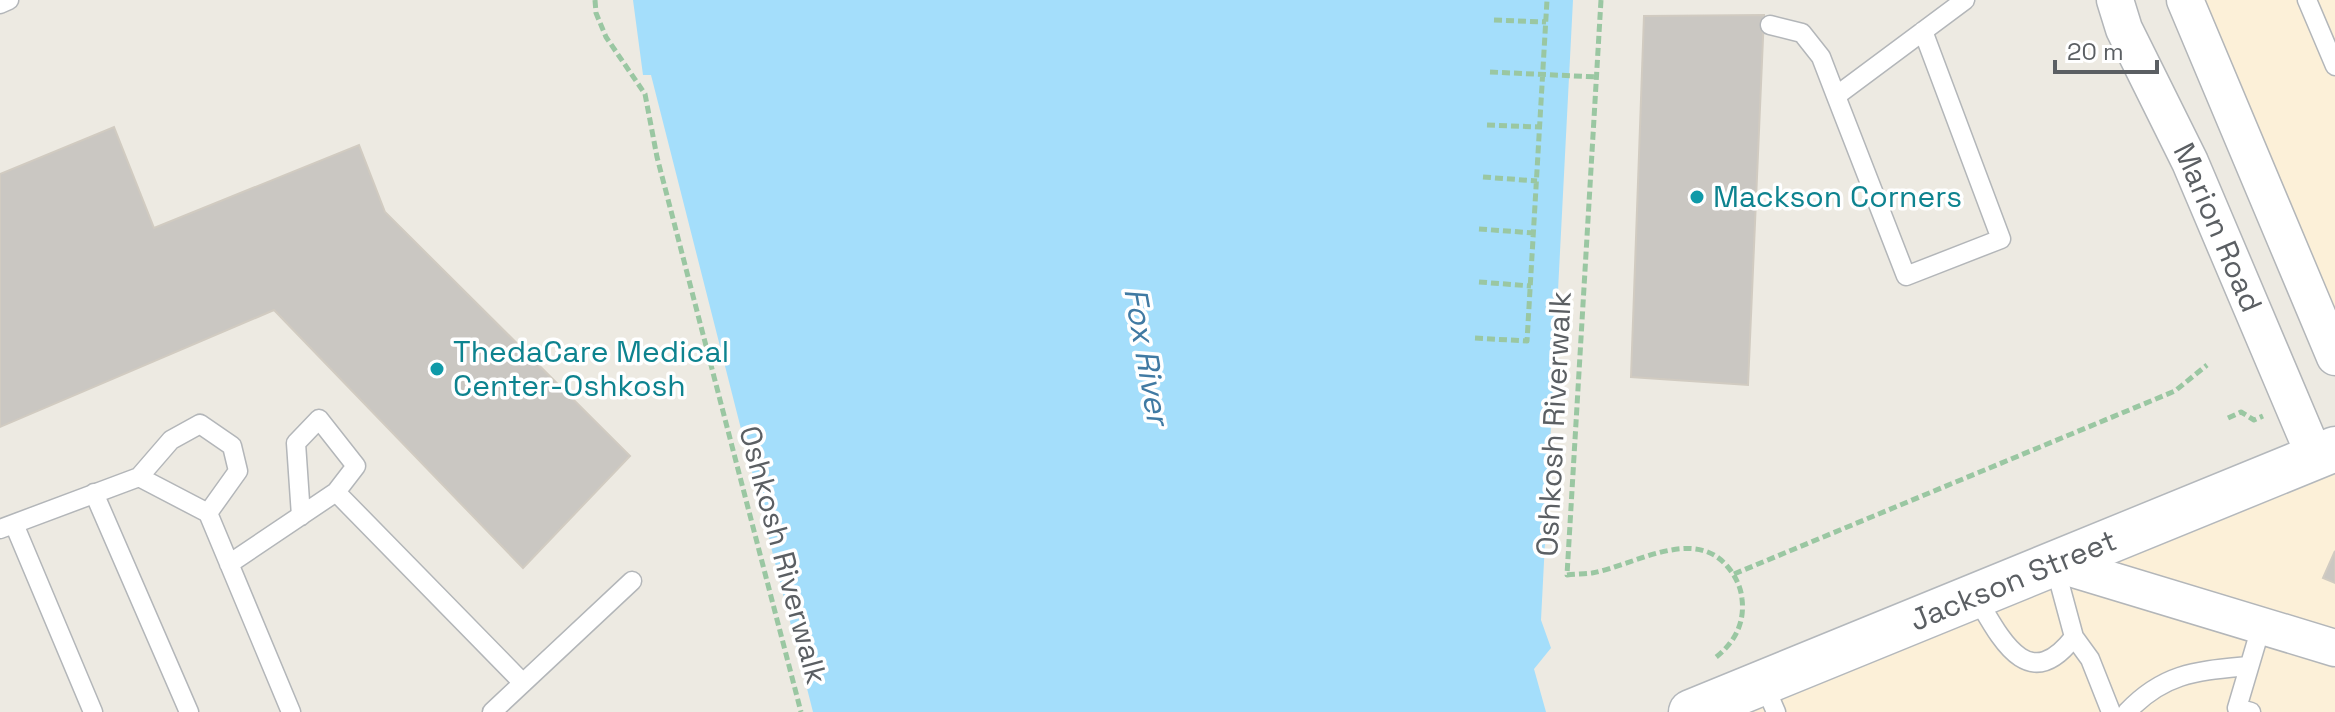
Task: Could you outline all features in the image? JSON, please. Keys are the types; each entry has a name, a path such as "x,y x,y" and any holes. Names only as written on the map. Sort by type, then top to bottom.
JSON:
{"main road":[{"name":"Jackson Street","path":"1691,712 1770,697 1975,595 2325,453"}],"street":[{"name":"Marion Road","path":"2115,0 2124,29 2190,162 2325,453"},
{"name":"Marion Road","path":"2185,0 2335,357"},
{"path":"2054,563 2335,648"}],"lane":[{"path":"0,4 9,0"},
{"path":"1836,96 1965,0"},
{"path":"2307,0 2335,66"},
{"path":"1770,25 1802,33 1821,57 1906,276 2001,239 1923,31"},
{"path":"229,564 301,516 336,492 356,466 319,419 296,443 301,516"},
{"path":"93,712 7,526 139,477 171,440 200,424 232,446 238,471 208,513"},
{"path":"139,477 208,513 291,712"},
{"path":"336,492 523,683"},
{"path":"94,493 189,712"},
{"path":"2054,563 2074,637 2090,659 2111,712"},
{"path":"492,712 632,581"},
{"path":"1975,595 2004,644 2016,657 2033,663 2044,661 2062,652 2074,637"},
{"path":"2251,712 2237,708 2261,627"},
{"path":"2127,712 2162,683 2181,675 2249,666"}],"path":[{"name":"Oshkosh Riverwalk","path":"595,0 596,13 606,37 645,94 657,157 801,712"},
{"path":"1475,338 1527,341 1547,0"},
{"name":"Oshkosh Riverwalk","path":"1601,0 1567,575 1593,573 1674,549 1694,548 1723,561 1734,574"},
{"path":"1494,20 1546,22"},
{"path":"1490,72 1597,77"},
{"path":"1487,125 1540,127"},
{"path":"1483,177 1537,181"},
{"path":"1479,229 1534,233"},
{"path":"1479,282 1531,286"},
{"path":"1714,658 1726,649 1741,625 1741,592 1734,574 2175,391 2207,365"}],"shaded area":[{"path":"2185,0 2335,0 2335,357"},
{"path":"2335,449 2335,712 1691,712"}],"water":[{"name":"Fox River","path":"633,0 1573,0 1541,620 1551,648 1534,669 1546,712 813,712 651,75 643,75"}],"building":[{"name":"Mackson Corners","path":"1764,15 1748,385 1631,377 1644,16"},
{"name":"ThedaCare Medical Center-Oshkosh","path":"114,127 154,228 359,145 385,212 630,456 523,568 274,310 0,427 0,174"},
{"path":"2335,551 2335,583 2323,578"}],"place":[{"name":"Mackson Corners","path":"1697,197"},
{"name":"ThedaCare Medical Center-Oshkosh","path":"437,369"}]}
